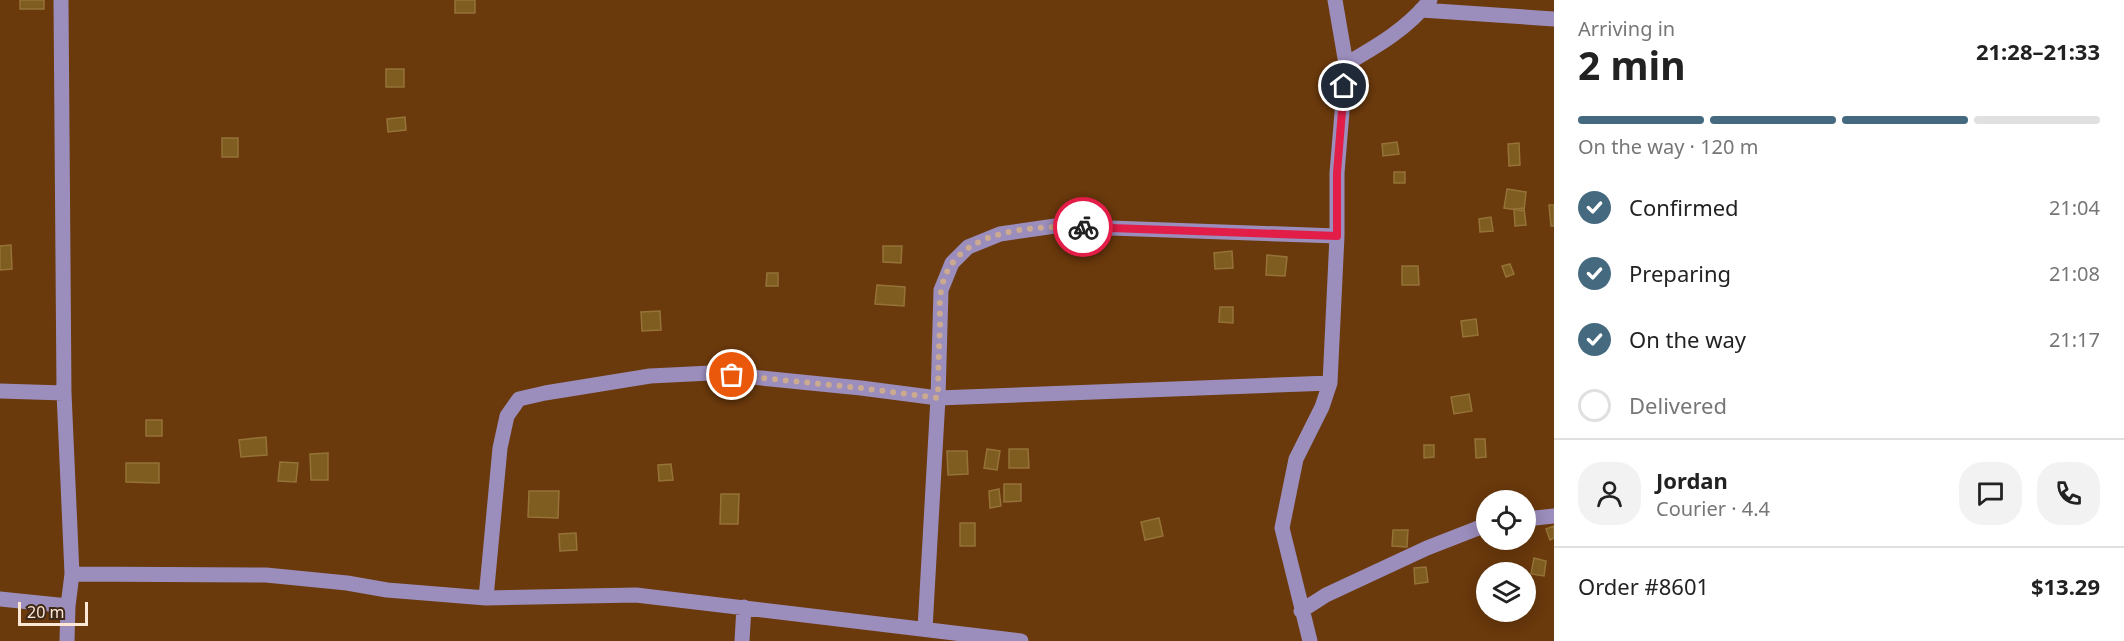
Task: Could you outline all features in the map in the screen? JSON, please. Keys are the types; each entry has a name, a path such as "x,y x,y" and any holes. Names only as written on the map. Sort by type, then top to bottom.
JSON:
{"street":[{"path":"61,0 64,393 72,574 67,641"},
{"path":"1310,641 1282,528 1296,459 1322,407 1330,383 1337,236 1337,173 1346,64 1335,0"},
{"path":"1346,64 1393,36 1425,5 1554,19"},
{"path":"925,629 938,398 941,290 952,262 968,247 1000,234 1054,226 1337,236"},
{"path":"486,598 500,448 507,416 519,399 650,376 711,373 938,398 1330,383"},
{"path":"0,391 64,393"},
{"path":"1536,518 1554,516"},
{"path":"1301,611 1326,595 1417,553 1476,529"},
{"path":"72,574 266,575 387,590 486,598 636,595 1021,641"},
{"path":"0,599 68,606"},
{"path":"742,641 744,607"}],"building":[{"path":"20,0 44,0 44,9 20,9"},
{"path":"455,0 475,0 475,13 455,13"},
{"path":"386,69 404,69 404,87 386,87"},
{"path":"405,117 406,130 388,132 387,119"},
{"path":"222,138 238,138 238,157 222,157"},
{"path":"1397,142 1399,154 1383,156 1382,144"},
{"path":"1519,143 1520,165 1509,166 1508,144"},
{"path":"1394,172 1405,172 1405,183 1394,183"},
{"path":"1507,189 1526,192 1524,211 1504,208"},
{"path":"1549,205 1554,205 1554,226 1551,226"},
{"path":"1524,208 1526,225 1515,226 1514,209"},
{"path":"1491,217 1493,231 1480,232 1479,219"},
{"path":"11,245 12,269 0,270 0,246"},
{"path":"883,246 902,246 901,263 883,262"},
{"path":"1232,251 1233,268 1215,269 1214,253"},
{"path":"1267,255 1287,257 1285,276 1266,275"},
{"path":"1510,264 1514,274 1506,277 1502,266"},
{"path":"1402,266 1418,266 1419,285 1402,285"},
{"path":"767,273 778,273 778,286 766,286"},
{"path":"877,285 905,287 904,306 875,304"},
{"path":"1220,307 1233,307 1233,323 1219,322"},
{"path":"660,311 661,330 642,331 641,312"},
{"path":"1476,319 1478,335 1463,337 1461,321"},
{"path":"1469,394 1472,411 1454,414 1451,397"},
{"path":"146,420 162,420 162,436 146,436"},
{"path":"266,437 267,455 241,457 239,440"},
{"path":"1475,439 1485,439 1486,457 1476,458"},
{"path":"1424,445 1434,445 1434,457 1424,458"},
{"path":"987,449 1000,451 997,470 984,468"},
{"path":"1009,449 1028,449 1029,468 1009,468"},
{"path":"947,451 967,451 968,474 948,475"},
{"path":"328,453 328,480 311,480 310,454"},
{"path":"280,462 298,463 296,482 278,481"},
{"path":"126,463 159,463 159,483 126,482"},
{"path":"671,464 673,480 659,481 658,465"},
{"path":"1004,484 1021,484 1021,501 1004,502"},
{"path":"999,489 1001,506 990,508 989,491"},
{"path":"529,491 559,491 558,518 528,517"},
{"path":"721,494 739,494 738,524 720,524"},
{"path":"1159,518 1163,536 1145,540 1141,522"},
{"path":"960,523 975,523 975,546 960,546"},
{"path":"1554,526 1554,538 1550,540 1546,529"},
{"path":"1393,530 1408,530 1407,547 1392,546"},
{"path":"576,533 577,550 560,551 559,534"},
{"path":"1534,558 1546,561 1544,576 1536,575 1536,562 1533,562"},
{"path":"1426,567 1428,582 1415,584 1414,568"}],"way so far":[{"path":"732,375 938,398 941,290 952,262 968,247 1000,234 1054,226 1083,227"}],"route":[{"path":"1083,227 1337,236 1337,173 1344,86"}]}
